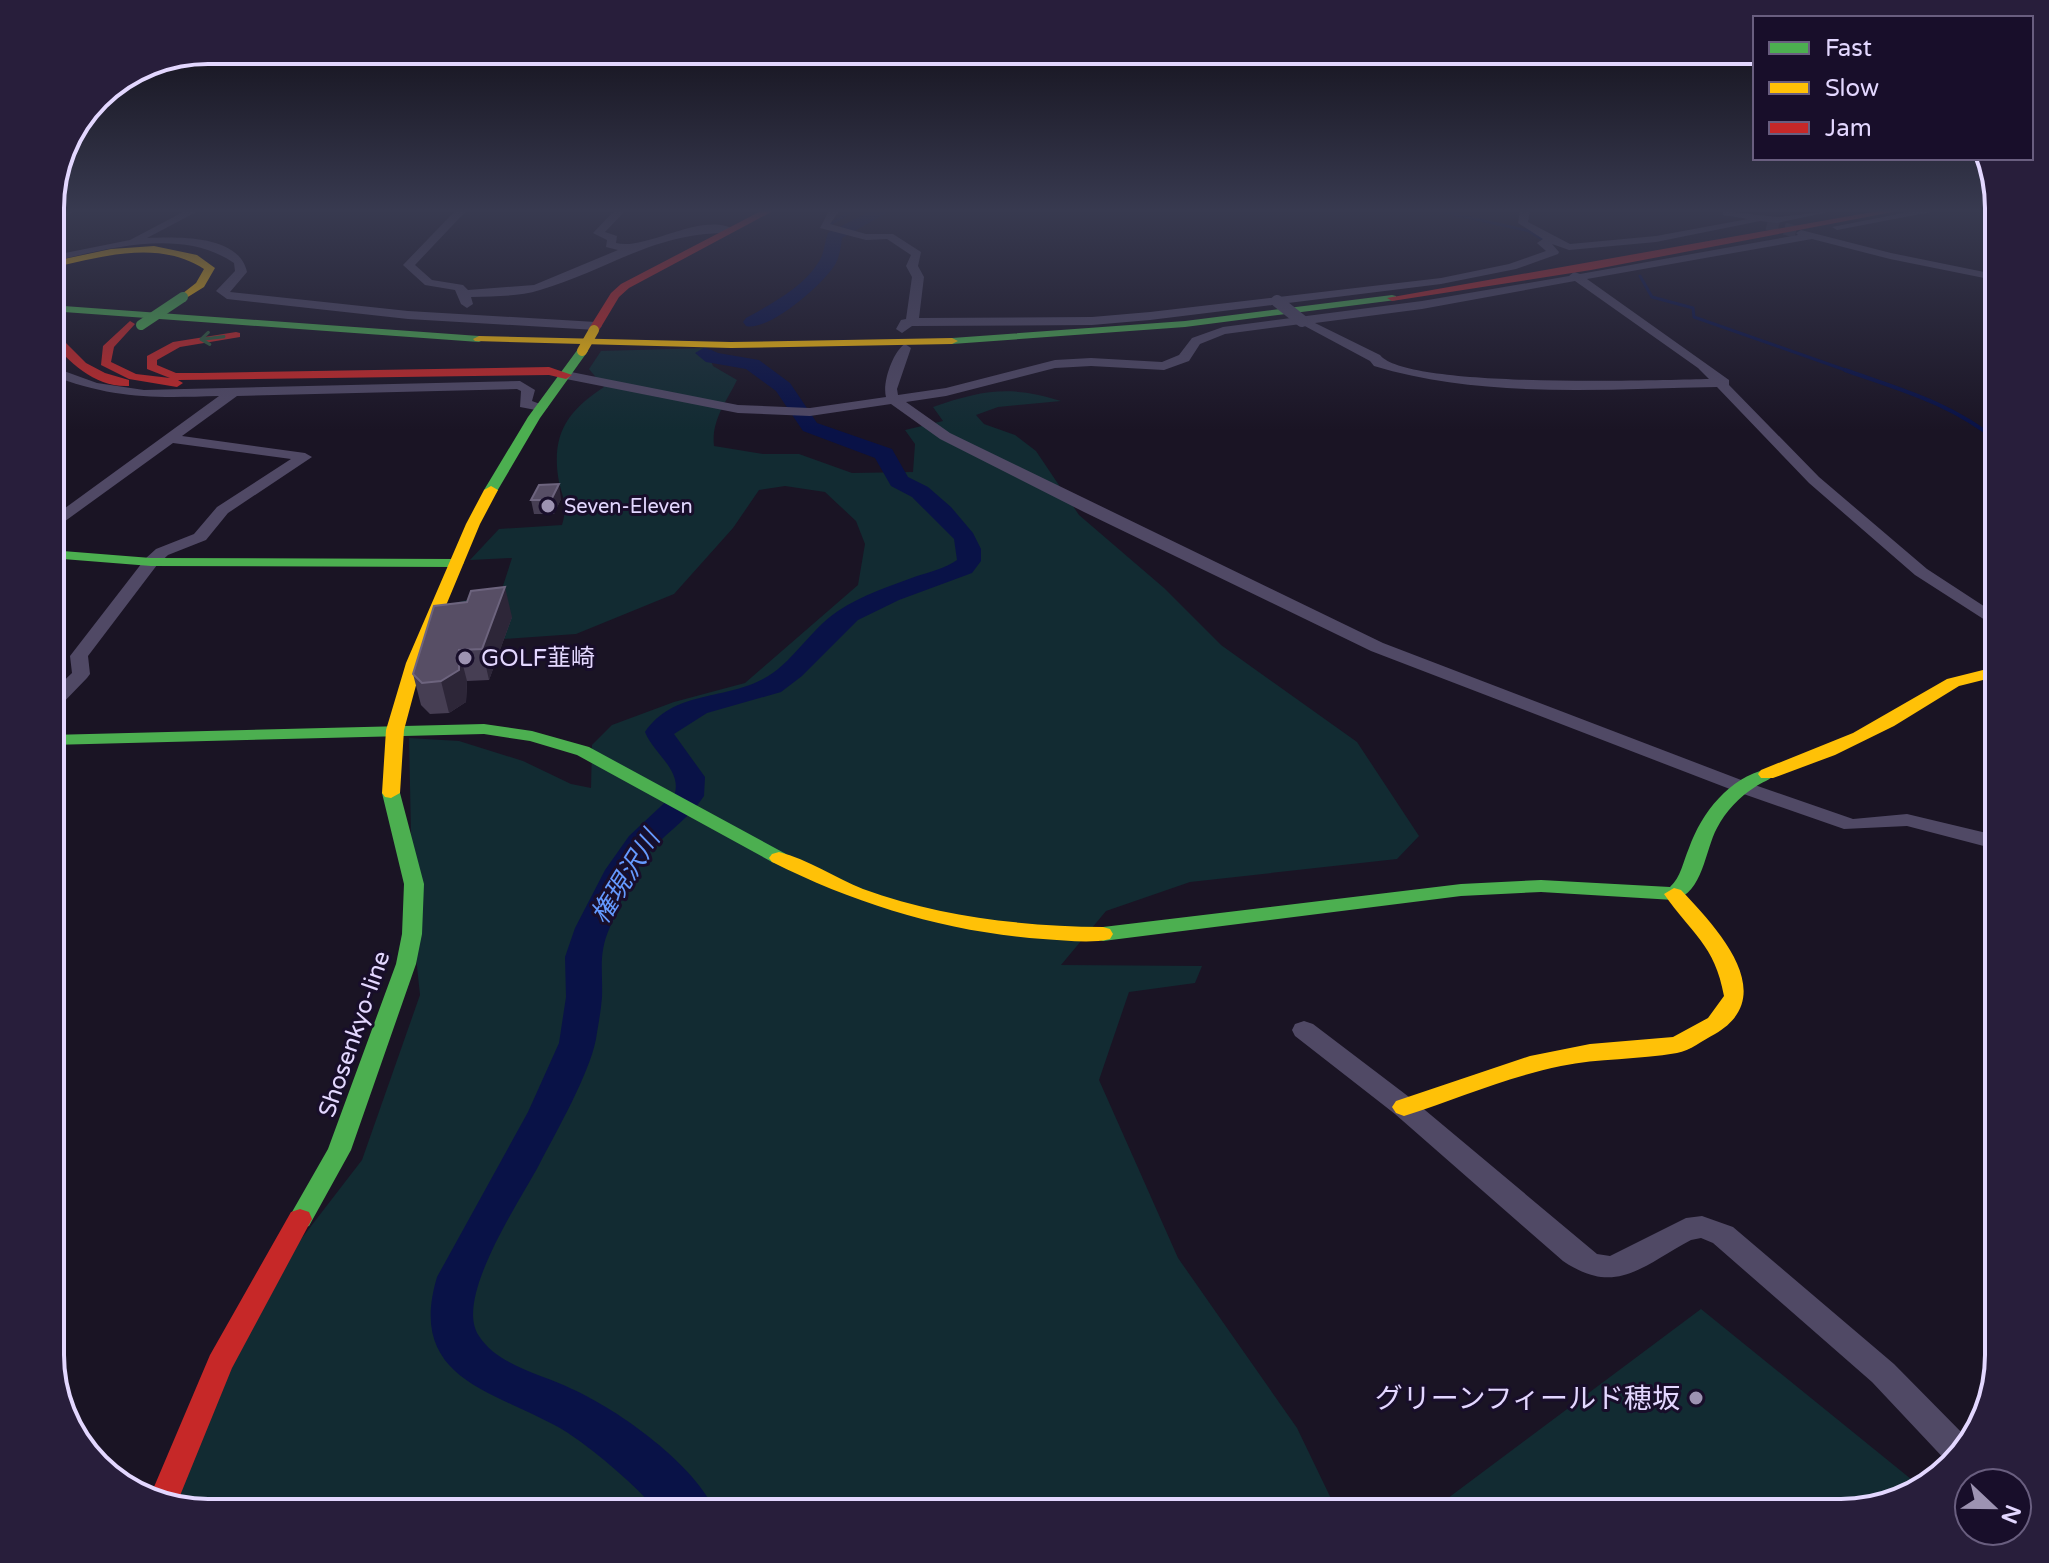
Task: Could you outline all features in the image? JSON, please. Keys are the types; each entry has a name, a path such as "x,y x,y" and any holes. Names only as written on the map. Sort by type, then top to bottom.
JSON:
{"main road":[{"path":"178,297 190,284"},
{"path":"202,284 136,324 117,350 118,360 125,367 157,378 208,381 412,376"},
{"name":"Shosenkyo-line","path":"166,1492 220,1363 339,1150 406,964 412,934 414,884 391,801 395,730 414,663 497,479 541,407 582,351 615,295 629,284"},
{"path":"64,295 532,335 704,340 993,333 1172,319 1452,284"},
{"path":"566,375 544,379 174,376 151,367 151,358 177,344 242,335 461,343 924,342 1084,333 1202,322 1485,284"},
{"path":"64,295 415,335 625,344"},
{"path":"64,349 79,369 121,383 165,388 412,376"},
{"path":"64,555 151,562 457,563"},
{"path":"64,740 484,729 558,742 583,751 674,798 815,878 875,902 965,923 1044,935 1144,931 1461,890 1541,886 1674,894 1687,885 1709,820 1742,787 1755,778 1799,764 1872,730 1916,707 1947,681 1961,675 1985,672"},
{"path":"1404,1107 1475,1079 1546,1060 1601,1051 1661,1048 1688,1041 1714,1023 1735,998 1734,980 1696,914 1674,894"}],"street":[{"path":"229,284 222,291 227,295 470,320 595,328"},
{"path":"436,284 459,287 465,294 470,320"},
{"path":"465,294 547,284"},
{"path":"916,284 907,326 1116,319 1417,284"},
{"path":"566,375 738,409 810,412 946,392 1071,362 1164,366 1184,358 1196,341 1208,335 1532,284"},
{"path":"1585,284 1703,365 1724,383 1814,480 1921,572 1985,615"},
{"path":"1276,301 1304,321 1375,358 1379,363 1419,375 1578,385 1724,383"},
{"path":"905,348 890,383 893,399 945,436 1350,635 1742,787 1851,825 1907,820 1985,840"},
{"path":"64,375 94,387 121,392 232,393 520,385 528,390 525,404 541,407"},
{"path":"64,517 232,393"},
{"path":"64,691 81,674 79,656 151,562 162,552 200,537 222,510 305,457 172,439"},
{"path":"1304,1030 1404,1107 1573,1253 1591,1265 1613,1268 1686,1229 1702,1227 1723,1235 1883,1373 1953,1446"}],"shaded area":[{"path":"705,348 713,366 737,380 717,419 714,446 763,454 799,454 852,473 913,472 915,444 905,430 943,421 933,407 982,393 1011,391 1061,401 998,407 976,415 984,424 1015,435 1036,451 1079,515 1164,588 1221,645 1357,742 1419,836 1397,859 1190,882 1106,911 1061,965 1202,966 1195,983 1129,992 1099,1080 1178,1258 1297,1428 1331,1499 198,1499 154,1488 214,1352 362,1160 420,995 413,928 409,738 459,741 523,761 571,784 591,788 592,745 612,725 674,702 745,683 858,585 865,544 856,521 825,492 785,486 759,490 733,528 674,594 576,634 432,644 454,603 501,592 512,558 470,560 499,529 562,525 565,505 558,476 558,447 572,414 604,387 589,369 601,351"},
{"name":"グリーンフィールド穂坂","path":"1701,1309 1912,1480 1879,1494 1842,1499 1447,1499"}],"building":[{"path":"559,484 551,500 531,500 539,485"},
{"path":"505,587 482,649 459,650 459,670 441,681 422,683 413,674 434,606 467,602 471,591"}],"waterway":[{"name":"権現沢川","path":"752,322 792,298 808,284"},
{"path":"1645,284 1652,297 1693,308 1694,317 1851,372"},
{"name":"権現沢川","path":"679,1499 649,1469 601,1430 566,1408 495,1377 470,1359 461,1348 452,1321 458,1277 547,1113 577,1043 584,997 582,957 592,928 621,870 640,843 689,796 690,777 659,732 677,717 697,707 771,686 849,615 890,595 963,568 969,561 965,538 943,512 920,492 899,481 884,454 810,427 783,387 752,364 713,358 705,353"},
{"path":"1845,370 1944,407 1985,432"}],"traffic: fast":[{"path":"141,325 183,297"},
{"path":"952,341 1185,324 1392,298"},
{"path":"64,309 479,339"},
{"path":"491,490 534,417 582,351"},
{"path":"64,555 151,562 457,563"},
{"path":"64,740 484,729 532,736 583,751 779,858"},
{"path":"1103,934 1461,890 1541,886 1674,894 1687,880 1702,838 1723,804 1743,786 1767,774"},
{"path":"300,1219 339,1150 406,964 412,934 414,884 391,793"}],"traffic: slow":[{"path":"183,297 201,284"},
{"path":"582,351 594,330"},
{"path":"479,339 731,345 952,341"},
{"path":"391,793 395,730 414,663 473,524 491,490"},
{"path":"1767,774 1859,737 1940,689 1985,673"},
{"path":"779,858 856,893 936,917 1019,931 1103,934"},
{"path":"1404,1107 1530,1064 1590,1052 1677,1045 1716,1023 1729,1009 1735,996 1730,969 1704,927 1674,894"}],"traffic: jam":[{"path":"594,330 615,295 629,284"},
{"path":"1392,298 1482,284"},
{"path":"130,324 109,346 105,363 133,377 177,383"},
{"path":"236,335 177,344 151,358 151,367 174,376 201,377 549,371 566,375"},
{"path":"64,348 91,371 125,383"},
{"path":"166,1492 220,1363 300,1219"}],"place":[{"name":"Seven-Eleven","path":"548,506"},
{"name":"GOLF韮崎","path":"465,658"},
{"name":"グリーンフィールド穂坂","path":"1696,1398"}]}
